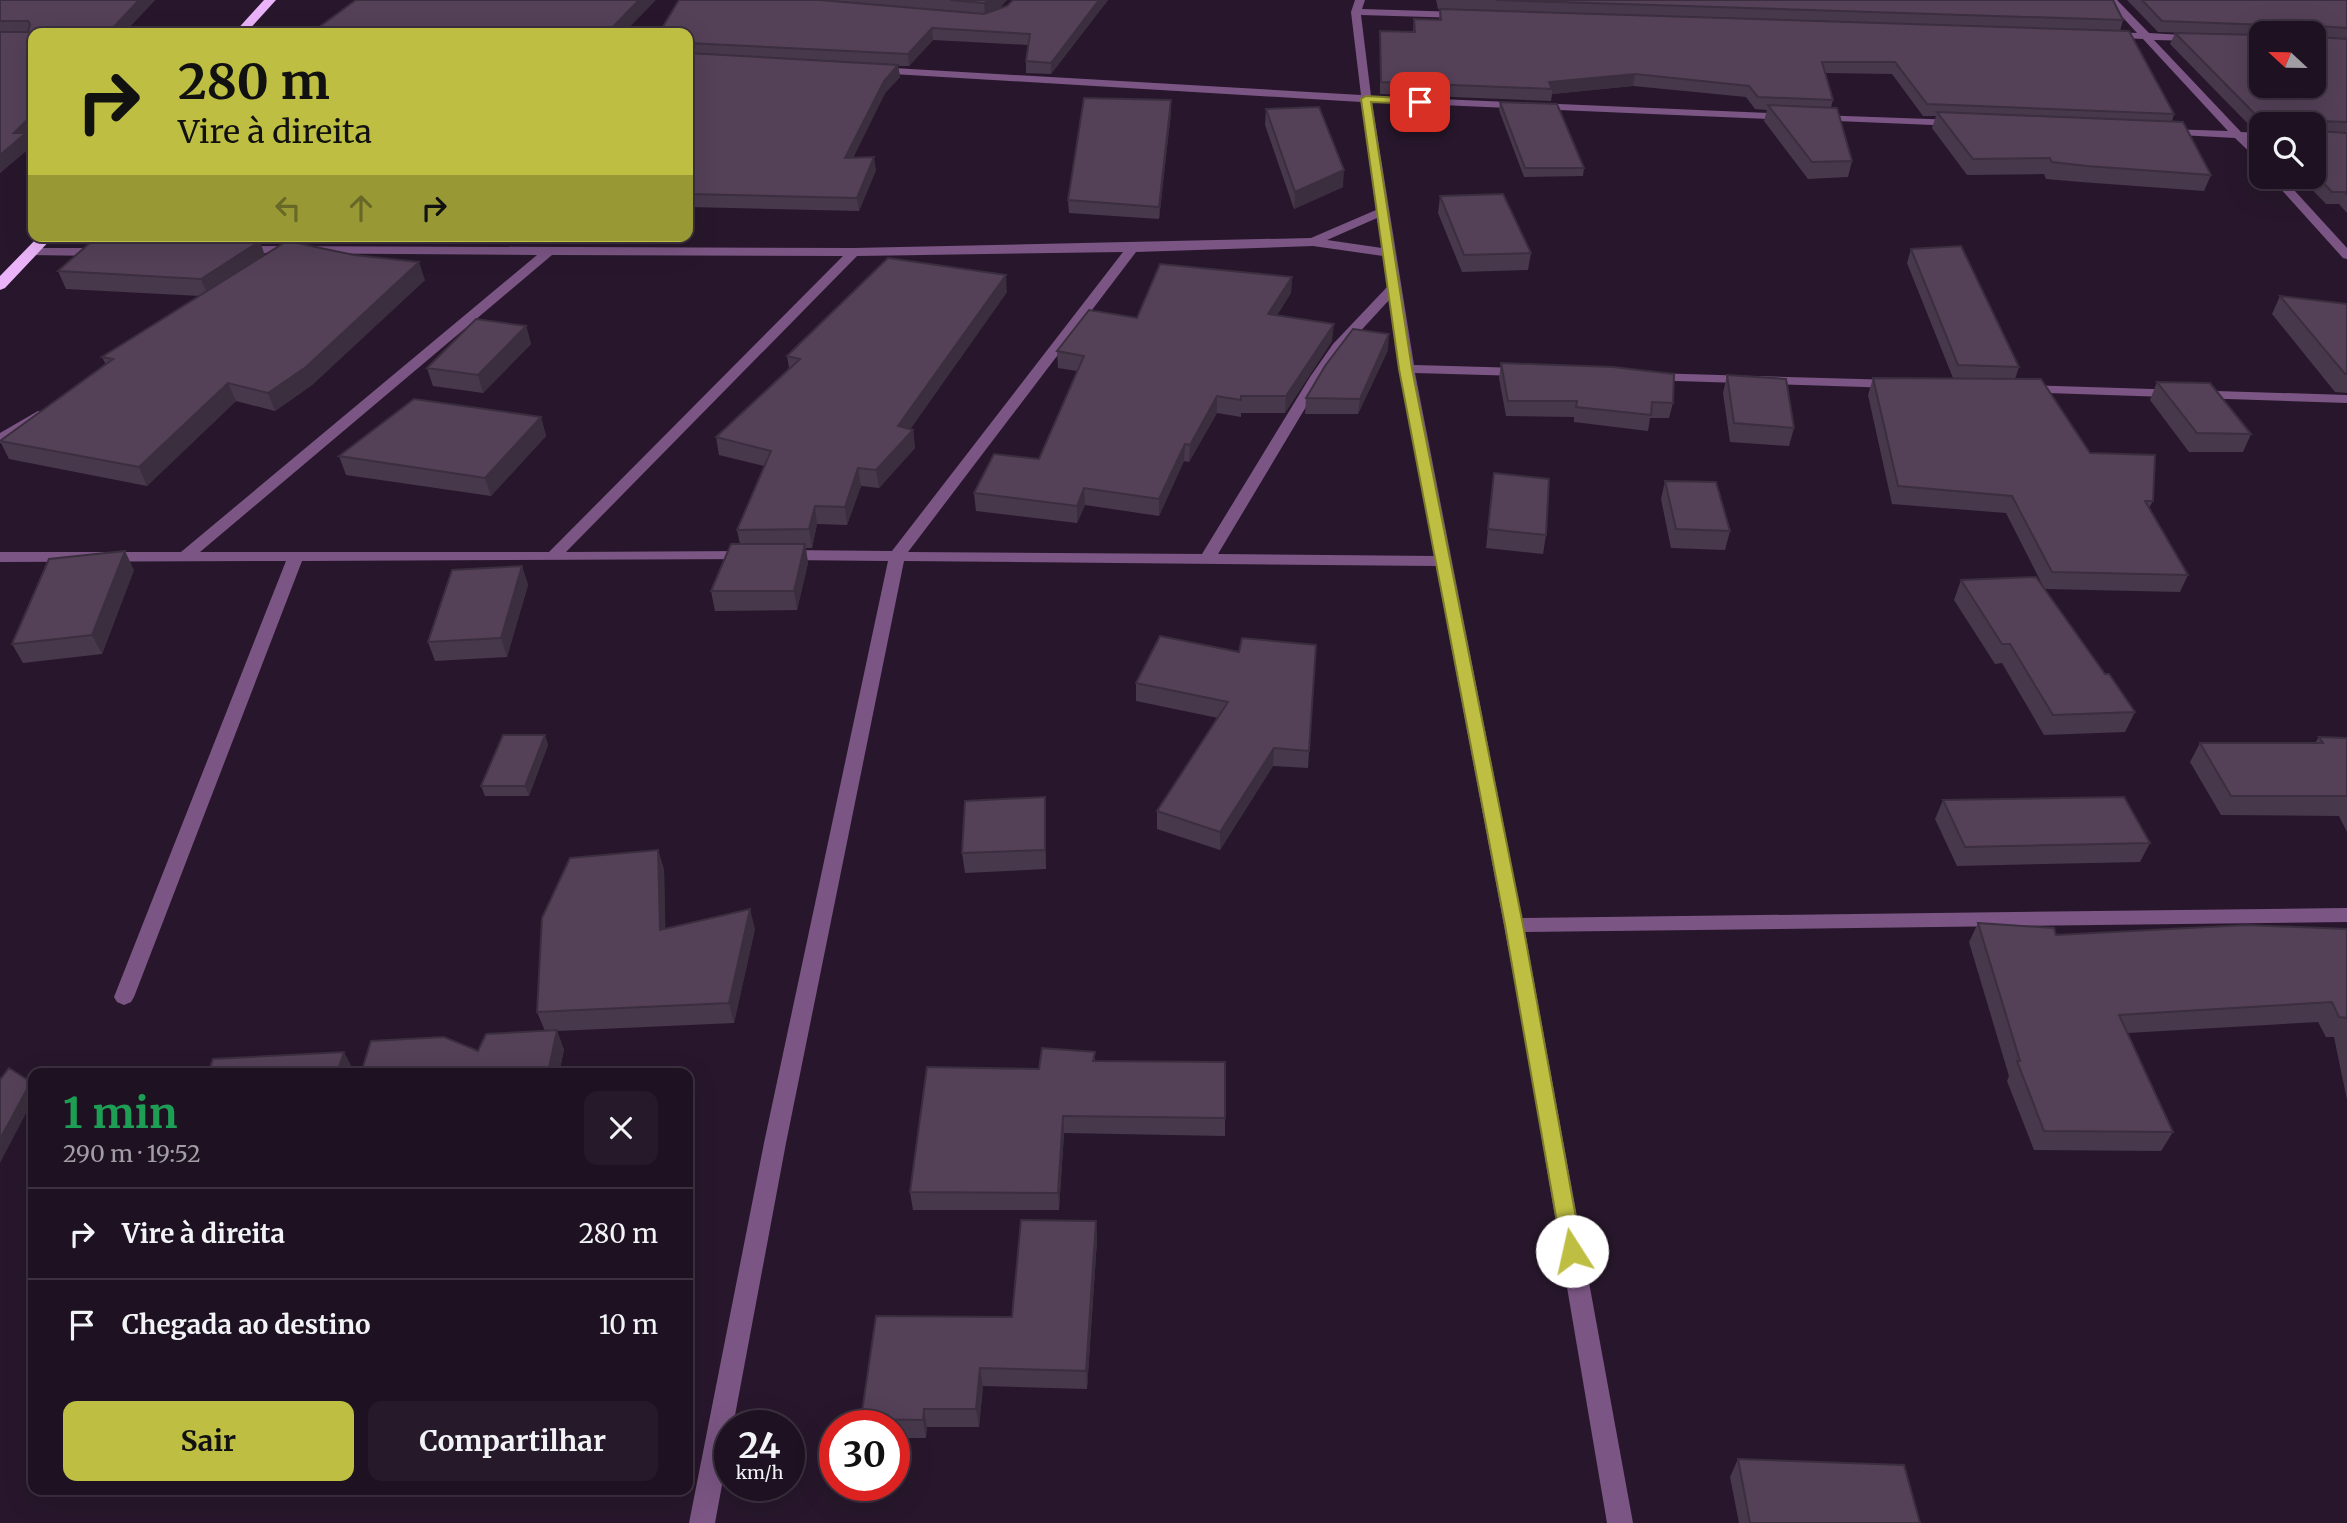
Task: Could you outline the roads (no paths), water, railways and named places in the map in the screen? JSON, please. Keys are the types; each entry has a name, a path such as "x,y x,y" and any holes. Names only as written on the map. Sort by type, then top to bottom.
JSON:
{"highway":[{"path":"245,28 270,0"},
{"path":"0,285 41,242"}],"street":[{"path":"2112,0 2249,147"},
{"path":"1468,15 1358,6 1366,99 1405,369 1514,925 1620,1523"},
{"path":"2092,35 2211,39"},
{"path":"868,70 1366,99 1795,117"},
{"path":"1809,117 1975,124"},
{"path":"2155,132 2249,135"},
{"path":"2287,189 2347,255"},
{"path":"1313,242 1382,212"},
{"path":"223,251 854,252 1313,242 1388,253"},
{"path":"702,1523 775,1143 897,555 1132,248"},
{"path":"268,265 291,250"},
{"path":"32,252 114,251"},
{"path":"185,557 548,252"},
{"path":"553,556 854,252"},
{"path":"1207,559 1315,380 1338,347 1393,288"},
{"path":"1405,369 1530,373"},
{"path":"1641,376 1904,385"},
{"path":"2015,388 2347,399"},
{"path":"0,439 47,409"},
{"path":"0,557 897,555 1444,561"},
{"path":"124,997 296,556"},
{"path":"1514,925 2347,915"}]}
